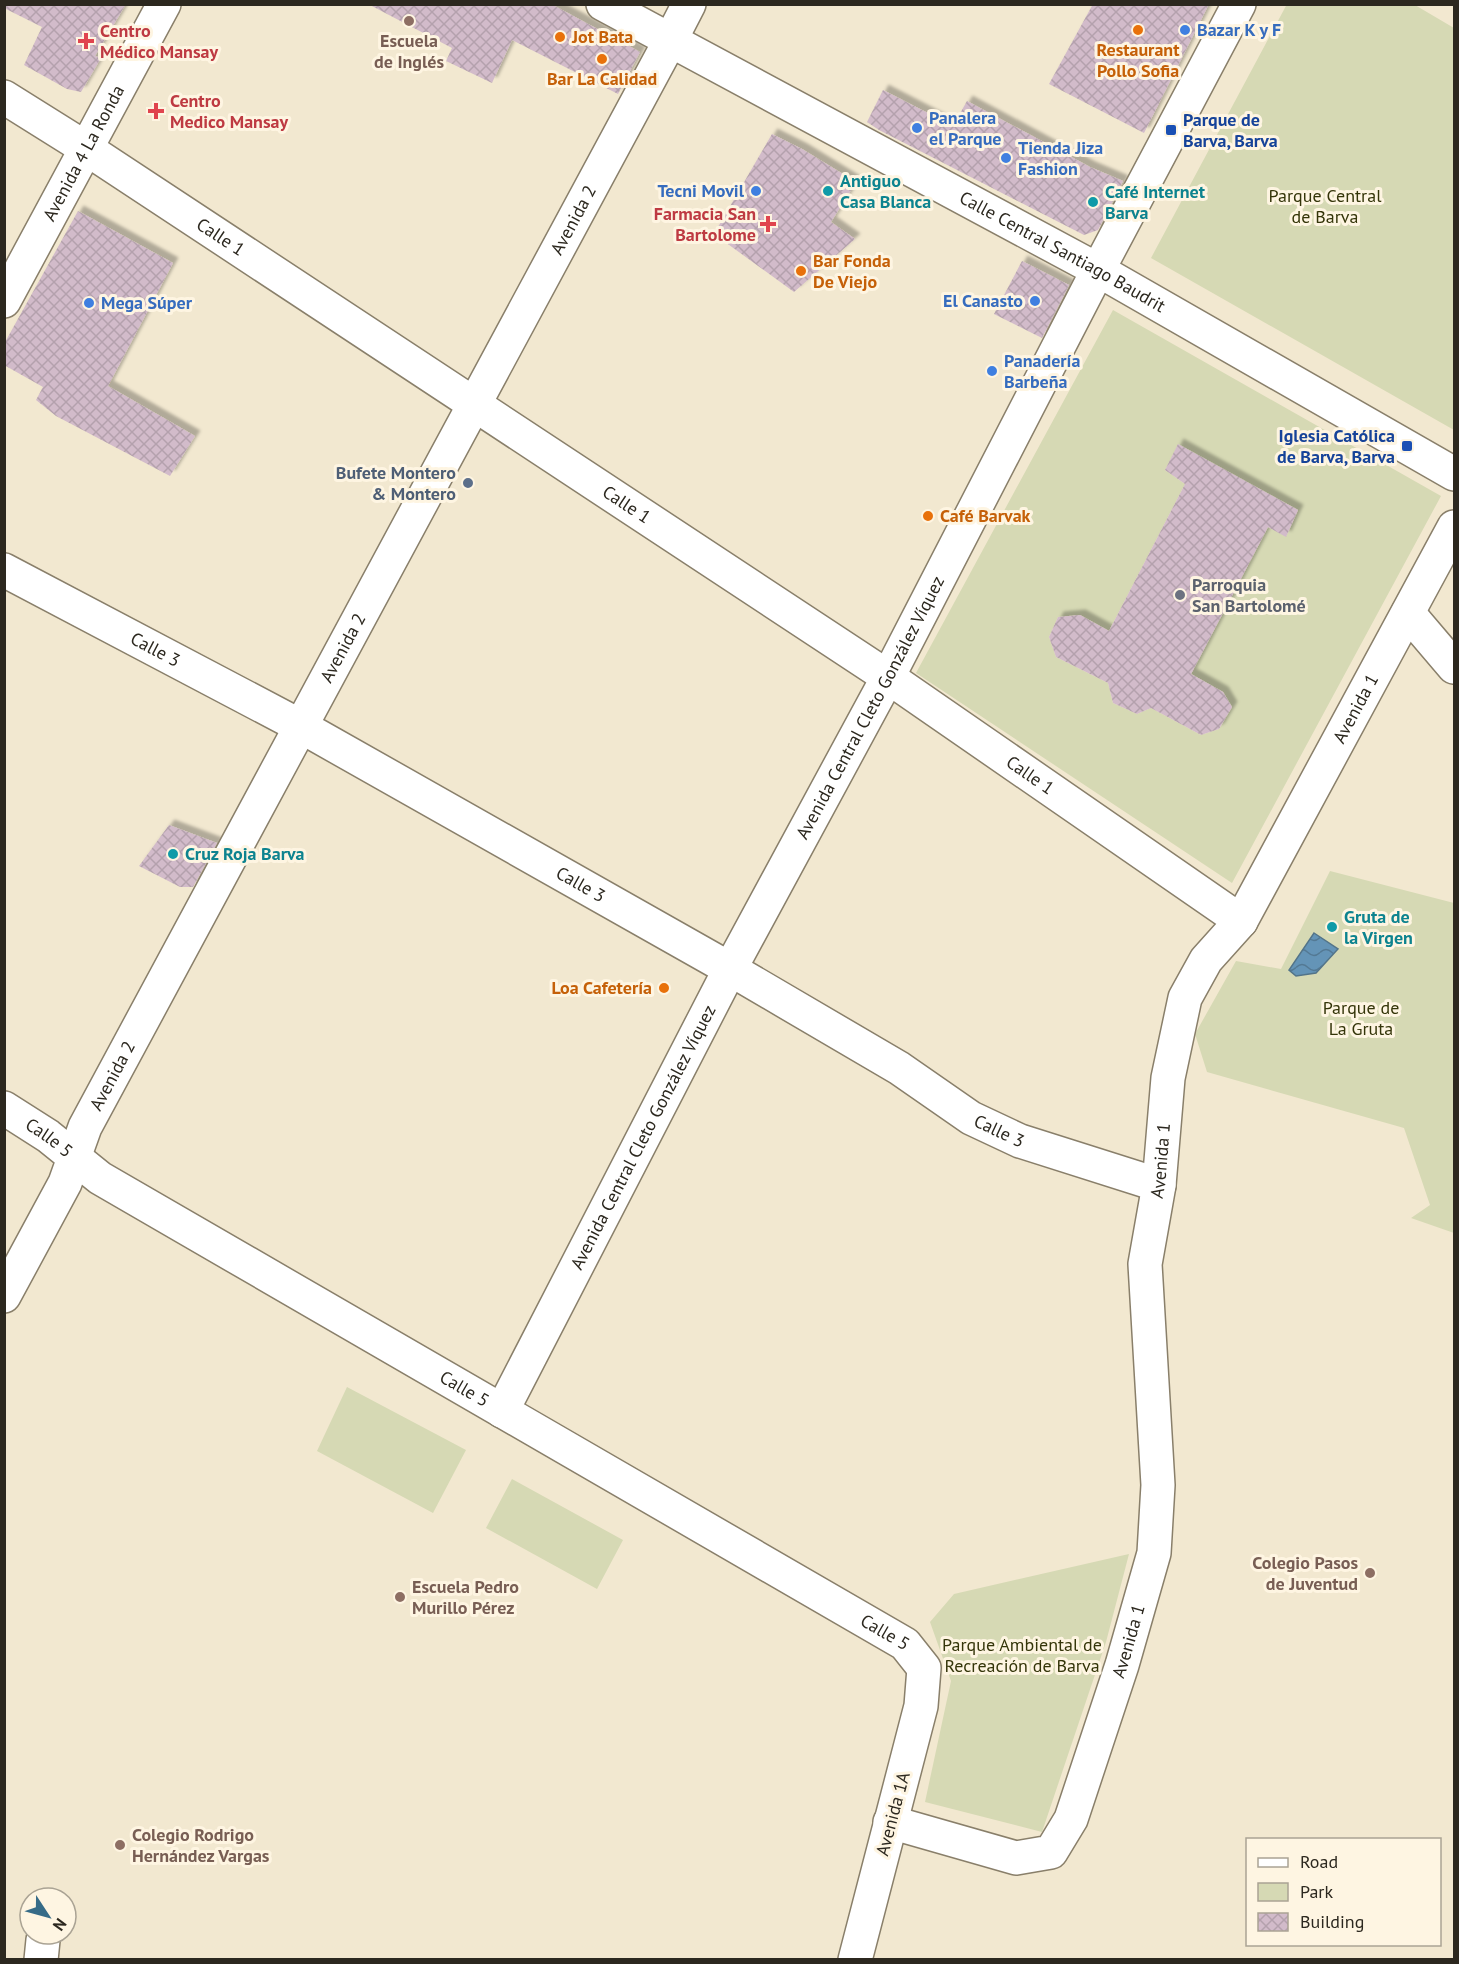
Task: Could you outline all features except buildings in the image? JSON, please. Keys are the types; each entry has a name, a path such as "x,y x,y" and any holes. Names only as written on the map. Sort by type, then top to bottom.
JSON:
{"street":[{"name":"Avenida 4 La Ronda","path":"4,301 164,4"},
{"name":"Calle Central Santiago Baudrit","path":"603,4 1098,270 1455,474"},
{"name":"Avenida 2","path":"4,1296 66,1183 84,1127 302,727 689,4"},
{"name":"Avenida Central Cleto González Víquez","path":"502,1412 730,969 888,677 1098,270 1239,4"},
{"name":"Calle 1","path":"4,98 87,148 888,677 1241,921"},
{"name":"Avenida 1","path":"890,1822 1016,1858 1051,1852 1071,1819 1122,1665 1154,1553 1158,1485 1145,1264 1159,1185 1168,1078 1185,998 1206,960 1241,921 1455,527"},
{"name":"Calle 3","path":"4,570 302,727 730,969 899,1068 971,1118 1020,1141 1159,1185"},
{"path":"1408,613 1455,667"},
{"name":"Calle 5","path":"4,1108 48,1136 100,1178 905,1644 924,1668"},
{"name":"Avenida 1A","path":"855,1959 921,1706 924,1668"}],"green space":[{"name":"Parque Central de Barva","path":"1287,4 1415,5 1454,28 1454,430 1151,258"},
{"path":"1113,310 1441,496 1232,883 916,673","holes":["1178,445 1298,510 1286,536 1268,527 1191,674 1223,692 1232,707 1219,729 1201,735 1151,708 1137,714 1113,703 1108,683 1056,657 1049,637 1058,617 1080,615 1109,631 1185,484 1165,470"]},
{"name":"Parque de La Gruta","path":"1330,871 1454,903 1454,1233 1411,1218 1430,1205 1404,1128 1207,1072 1195,1034 1236,961 1281,969"},
{"path":"347,1387 466,1450 433,1513 317,1451"},
{"path":"512,1479 623,1540 597,1589 486,1528"},
{"name":"Parque Ambiental de Recreación de Barva","path":"1129,1554 1106,1642 1042,1832 925,1802 951,1681 930,1622 954,1594"}],"water":[{"path":"1314,933 1338,949 1316,973 1296,976 1289,970"}],"place":[{"name":"Escuela de Inglés","path":"409,21"},
{"name":"Restaurant Pollo Sofia","path":"1138,30"},
{"name":"Bazar K y F","path":"1185,30"},
{"name":"Jot Bata","path":"560,37"},
{"name":"Centro Médico Mansay","path":"86,41"},
{"name":"Bar La Calidad","path":"602,59"},
{"name":"Centro Medico Mansay","path":"156,111"},
{"name":"Panalera el Parque","path":"917,128"},
{"name":"Parque de Barva, Barva","path":"1171,130"},
{"name":"Tienda Jiza Fashion","path":"1006,158"},
{"name":"Tecni Movil","path":"756,191"},
{"name":"Antiguo Casa Blanca","path":"828,191"},
{"name":"Café Internet Barva","path":"1093,202"},
{"name":"Farmacia San Bartolome","path":"768,224"},
{"name":"Bar Fonda De Viejo","path":"801,271"},
{"name":"El Canasto","path":"1035,301"},
{"name":"Mega Súper","path":"89,303"},
{"name":"Panadería Barbeña","path":"992,371"},
{"name":"Iglesia Católica de Barva, Barva","path":"1407,446"},
{"name":"Bufete Montero & Montero","path":"468,483"},
{"name":"Café Barvak","path":"928,516"},
{"name":"Parroquia San Bartolomé","path":"1180,595"},
{"name":"Cruz Roja Barva","path":"173,854"},
{"name":"Gruta de la Virgen","path":"1332,927"},
{"name":"Loa Cafetería","path":"664,988"},
{"name":"Colegio Pasos de Juventud","path":"1370,1573"},
{"name":"Escuela Pedro Murillo Pérez","path":"400,1597"},
{"name":"Colegio Rodrigo Hernández Vargas","path":"120,1845"}]}
